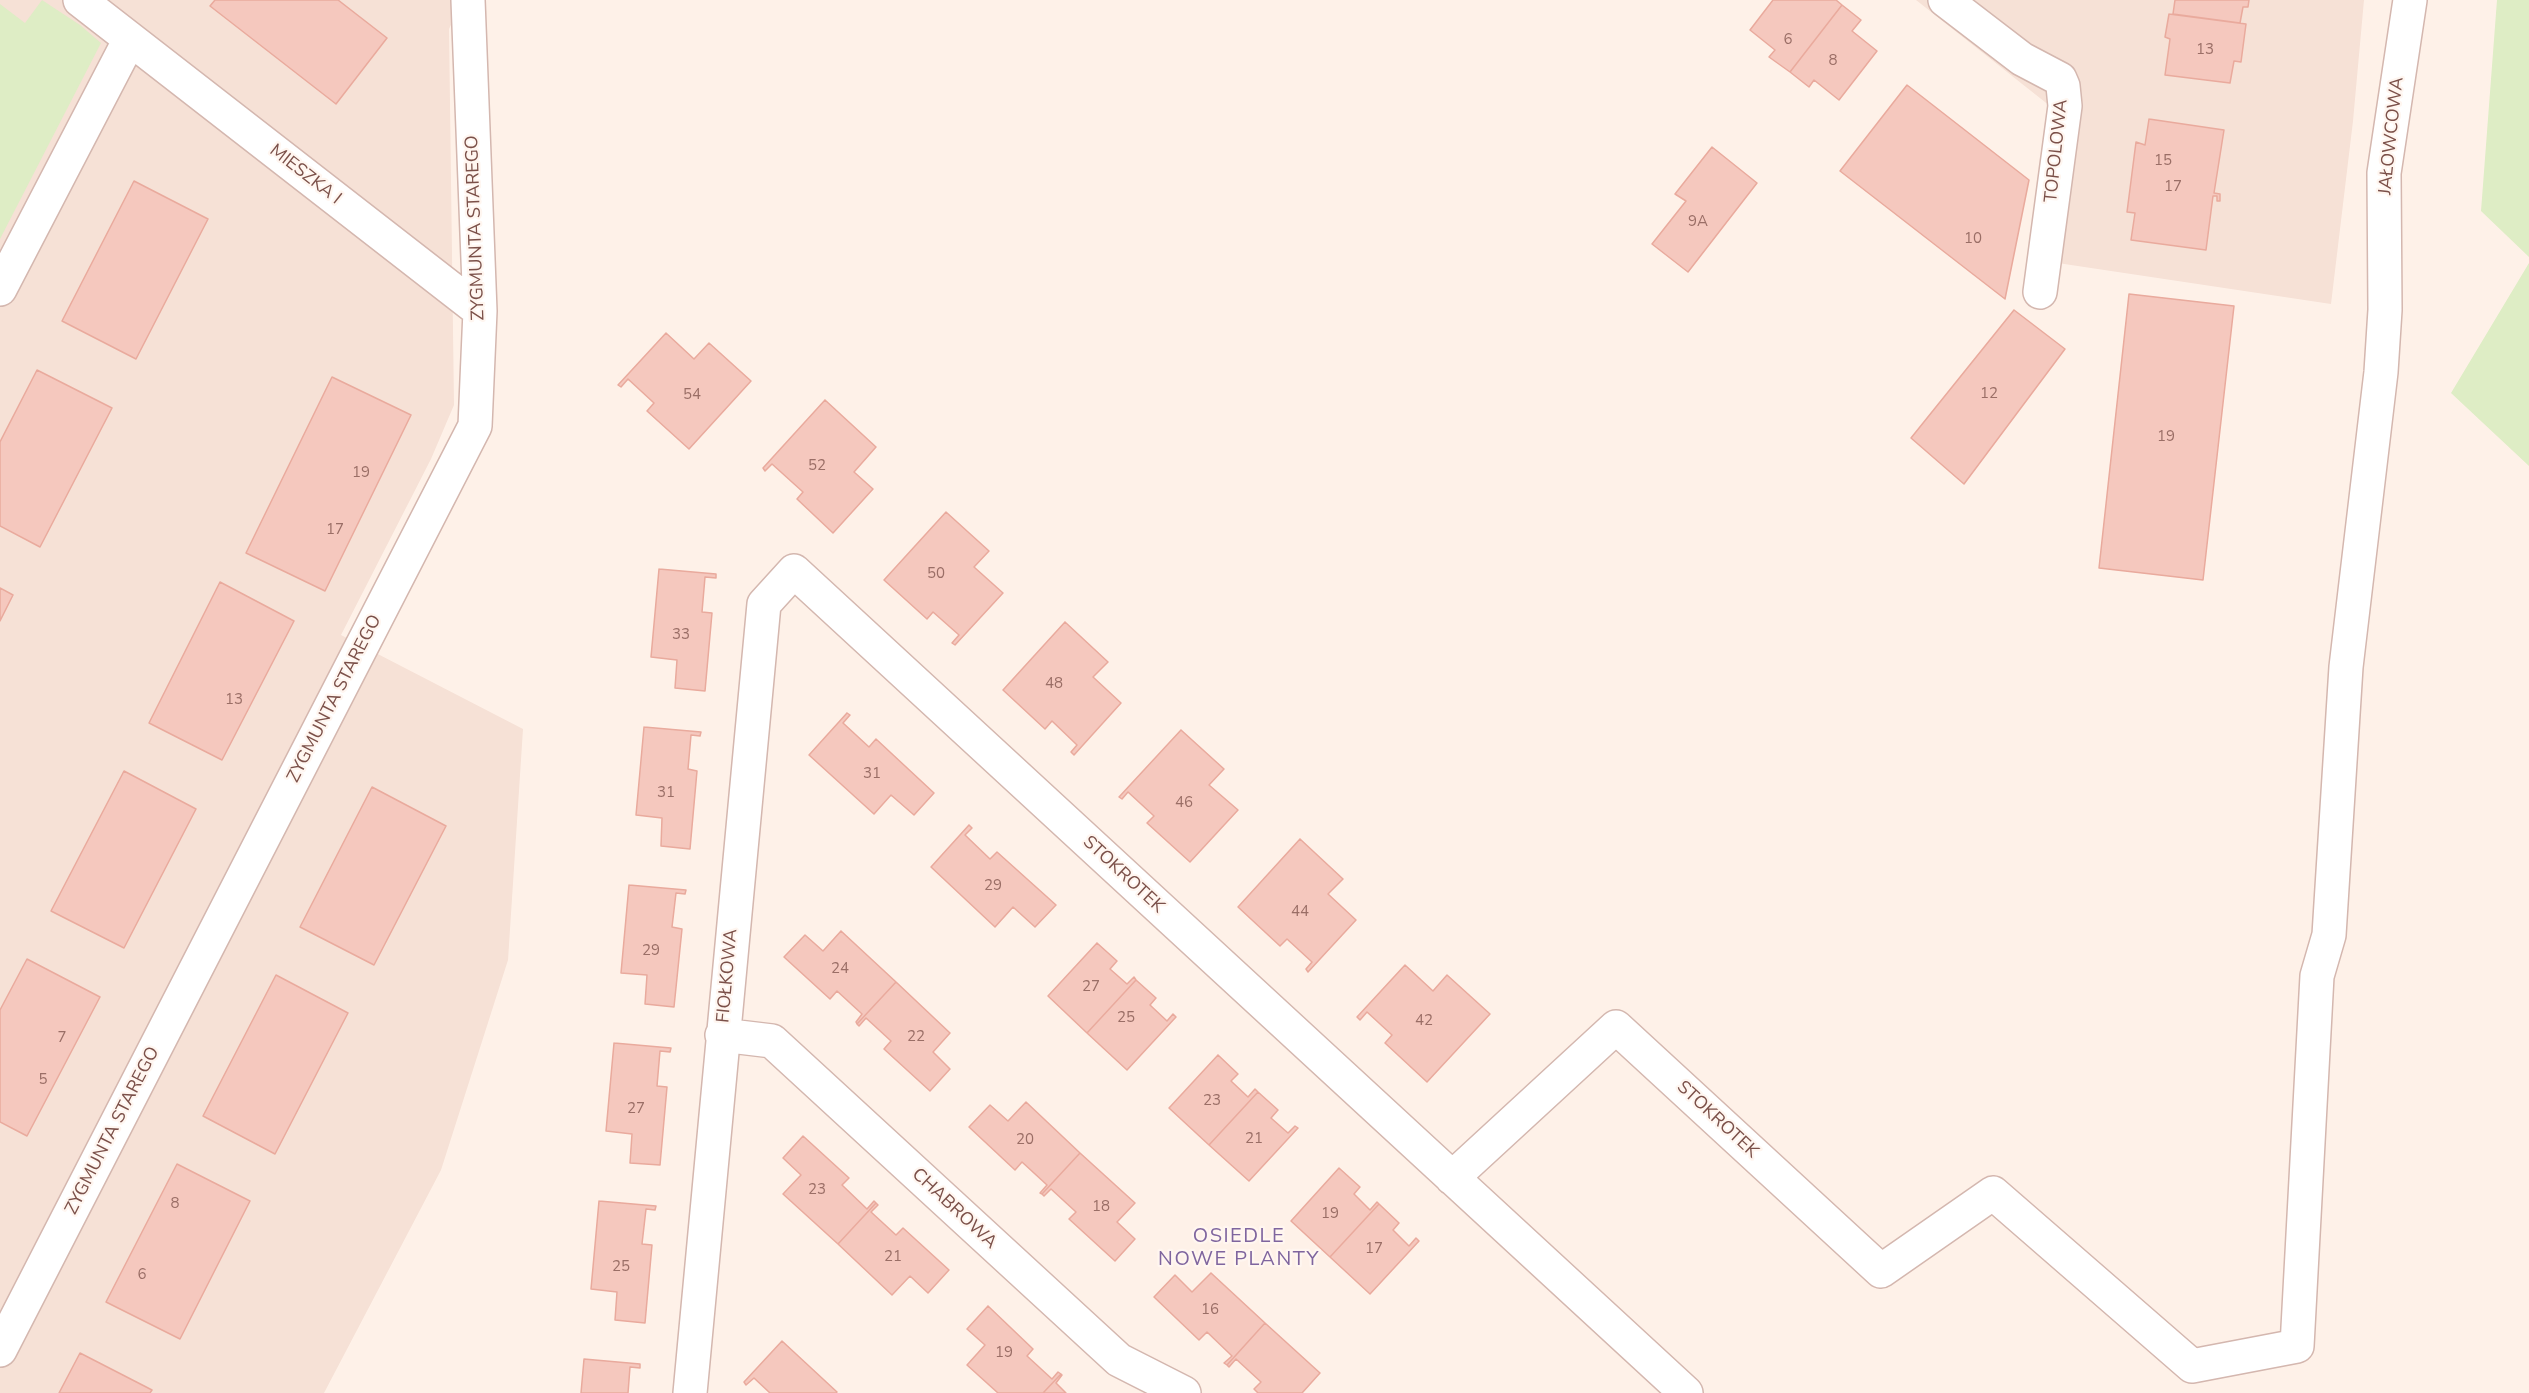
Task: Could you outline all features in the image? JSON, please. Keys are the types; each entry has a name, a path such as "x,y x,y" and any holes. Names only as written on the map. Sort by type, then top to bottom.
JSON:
{"street":[{"name":"MIESZKA I","path":"80,0 480,311"},
{"name":"ZYGMUNTA STAREGO","path":"0,1350 475,426 480,311 468,0"},
{"name":"TOPOLOWA","path":"1945,0 2022,59 2060,79 2063,86 2065,106 2040,292"},
{"name":"JAŁOWCOWA","path":"1993,1192 2192,1366 2297,1346 2317,976 2329,935 2346,666 2385,310 2384,173 2410,0"},
{"path":"0,289 130,39"},
{"name":"STOKROTEK","path":"794,571 1686,1393"},
{"name":"FIOŁKOWA","path":"690,1393 764,604 794,571"},
{"name":"STOKROTEK","path":"1452,1178 1616,1027 1881,1271 1993,1192"},
{"name":"CHABROWA","path":"723,1035 772,1041 1119,1360 1184,1393"}],"shaded area":[{"path":"0,0 463,0 449,29 454,405 431,459 341,635 523,729 508,960 441,1170 324,1393 0,1393"},
{"path":"1916,0 2364,0 2353,121 2331,304 2031,259 2050,106"}],"green space":[{"path":"42,0 80,25 101,43 0,239 0,4 25,23"},
{"path":"2497,0 2529,0 2529,257 2481,211"},
{"path":"2529,263 2529,466 2451,393"}],"building":[{"path":"215,0 338,0 387,38 336,104 210,6"},
{"path":"1773,0 1836,0 1842,5 1790,72 1769,57 1775,50 1750,30"},
{"path":"2175,0 2249,0 2248,7 2243,7 2240,23 2173,14"},
{"path":"1842,5 1861,20 1852,31 1877,51 1839,100 1814,80 1809,87 1790,72"},
{"path":"2169,14 2246,24 2241,62 2234,61 2230,83 2165,75 2170,39 2165,37"},
{"path":"1907,85 2029,180 2005,299 1840,171"},
{"path":"2149,119 2224,130 2214,193 2220,194 2220,201 2217,201 2217,196 2213,196 2206,250 2131,240 2135,213 2127,212 2136,142 2145,145"},
{"path":"1712,147 1757,183 1688,272 1652,244 1686,201 1675,194"},
{"path":"134,181 208,219 136,359 62,321"},
{"path":"2129,294 2234,306 2203,580 2099,568"},
{"path":"2014,310 2065,349 1964,484 1911,438"},
{"path":"666,333 694,359 709,343 751,381 689,449 647,411 654,403 628,379 621,387 618,385"},
{"path":"37,370 112,408 40,547 0,526 0,442"},
{"path":"332,377 411,415 325,591 246,553"},
{"path":"825,400 876,447 854,472 873,489 833,533 797,499 803,492 772,464 765,471 763,468"},
{"path":"946,512 989,551 974,567 1003,593 955,645 952,643 959,635 933,612 927,619 884,580"},
{"path":"659,569 716,574 716,578 705,577 702,612 712,613 705,691 675,688 677,660 651,657"},
{"path":"220,582 294,621 222,760 149,723"},
{"path":"0,588 13,595 0,621"},
{"path":"1065,622 1108,662 1093,677 1121,703 1074,755 1071,752 1077,745 1052,721 1045,729 1003,690"},
{"path":"847,713 850,715 843,723 869,747 876,739 934,793 914,815 891,795 874,814 809,755"},
{"path":"644,727 701,732 700,736 691,735 688,769 697,771 690,849 661,846 662,818 636,815"},
{"path":"1181,730 1224,769 1209,785 1238,810 1190,862 1147,823 1154,816 1128,792 1122,799 1119,797"},
{"path":"124,771 196,809 124,948 51,911"},
{"path":"372,787 446,826 374,965 300,927"},
{"path":"969,825 972,828 965,835 990,859 997,852 1056,905 1035,927 1013,907 995,927 931,867"},
{"path":"1300,839 1343,879 1328,894 1356,920 1308,972 1306,969 1312,962 1287,939 1280,946 1238,907"},
{"path":"629,885 686,890 685,894 676,893 672,927 682,929 674,1007 645,1004 647,975 621,973"},
{"path":"841,931 896,982 857,1024 862,1014 837,991 830,999 784,957 805,935 823,951"},
{"path":"1097,943 1117,961 1110,969 1127,984 1134,977 1136,980 1087,1033 1048,996"},
{"path":"27,959 100,997 27,1136 0,1122 0,1010"},
{"path":"1405,965 1433,991 1447,975 1490,1014 1427,1082 1385,1043 1392,1035 1367,1012 1360,1020 1357,1017"},
{"path":"276,975 348,1013 275,1154 203,1116"},
{"path":"1136,980 1156,998 1150,1005 1167,1021 1173,1014 1176,1017 1127,1070 1087,1033"},
{"path":"896,982 950,1033 933,1052 950,1069 930,1091 884,1049 891,1041 866,1018 859,1026 857,1024"},
{"path":"614,1043 671,1048 670,1052 660,1051 657,1086 667,1087 660,1165 630,1163 632,1134 606,1131"},
{"path":"1218,1055 1238,1074 1231,1081 1248,1097 1255,1089 1258,1092 1209,1145 1169,1108"},
{"path":"1258,1092 1278,1110 1271,1118 1288,1133 1295,1126 1298,1128 1249,1181 1209,1145"},
{"path":"1026,1102 1080,1153 1042,1194 1040,1193 1047,1185 1022,1162 1015,1170 969,1127 990,1105 1008,1121"},
{"path":"803,1136 849,1178 842,1185 867,1209 874,1201 876,1203 838,1244 783,1194 801,1175 783,1158"},
{"path":"1080,1153 1135,1203 1117,1222 1135,1239 1115,1261 1069,1219 1076,1212 1051,1189 1044,1196 1042,1194"},
{"path":"177,1164 250,1201 180,1339 106,1302"},
{"path":"1339,1168 1360,1187 1354,1194 1370,1210 1377,1202 1379,1204 1330,1257 1291,1221"},
{"path":"599,1201 656,1206 655,1210 646,1209 642,1244 652,1245 645,1323 615,1320 617,1292 591,1289"},
{"path":"876,1203 878,1205 871,1212 896,1235 903,1228 949,1270 928,1293 910,1276 892,1295 838,1244"},
{"path":"1379,1204 1399,1223 1393,1230 1409,1246 1416,1238 1419,1241 1370,1294 1330,1257"},
{"path":"1211,1273 1265,1323 1227,1365 1224,1363 1232,1356 1207,1332 1199,1340 1154,1297 1175,1275 1192,1292"},
{"path":"988,1306 1033,1349 1027,1356 1052,1379 1058,1372 1061,1374 1043,1393 998,1393 967,1365 985,1345 967,1329"},
{"path":"1265,1323 1320,1373 1302,1393 1258,1393 1254,1389 1261,1382 1236,1359 1229,1367 1227,1365"},
{"path":"782,1341 837,1392 770,1393 754,1378 746,1385 744,1382"},
{"path":"80,1353 152,1390 150,1393 59,1393"},
{"path":"584,1359 640,1364 640,1368 630,1367 628,1393 581,1393"},
{"path":"1061,1374 1056,1383 1066,1393 1043,1393"}],"district":[{"name":"OSIEDLE NOWE PLANTY","path":"1239,1248"}]}
